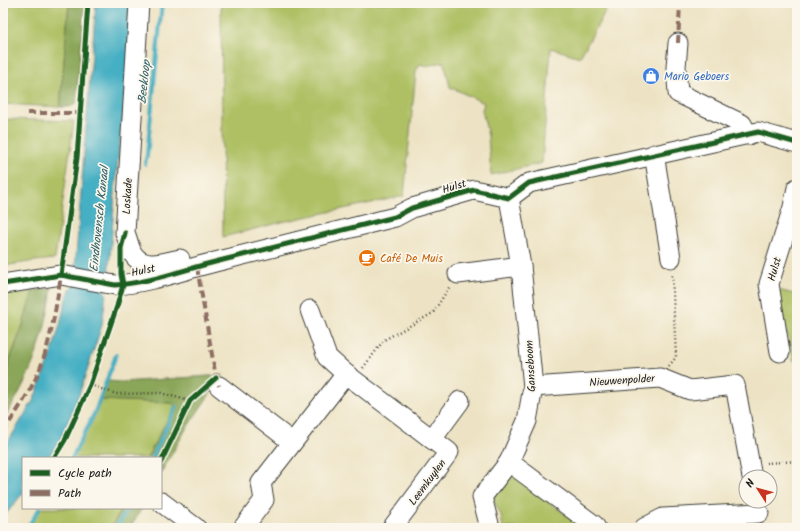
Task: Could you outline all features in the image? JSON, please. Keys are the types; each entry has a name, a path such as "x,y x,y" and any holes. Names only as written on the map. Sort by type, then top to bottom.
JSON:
{"street":[{"name":"Loskade","path":"139,3 125,233 133,254 143,262 156,265 270,236 283,245"},
{"path":"678,43 676,67 678,93 742,124 748,135"},
{"path":"509,198 529,183 758,132 797,143"},
{"path":"654,154 672,258"},
{"name":"Hulst","path":"780,352 769,284 793,207 797,188"},
{"name":"Hulst","path":"3,284 61,275 115,285 156,278 395,217 412,208 474,190 509,198"},
{"name":"Ganseboom","path":"486,528 489,524 482,497 509,462 527,421 533,387 521,266 509,198"},
{"path":"458,274 521,266"},
{"name":"Leemkuylen","path":"310,310 327,356 350,377 448,452 392,528"},
{"path":"243,528 264,500 261,483 292,442 350,377"},
{"name":"Nieuwenpolder","path":"533,387 660,378 690,390 735,385 751,469"},
{"path":"219,386 292,442"},
{"path":"432,439 460,401"},
{"path":"509,462 596,528"},
{"path":"162,503 196,528"},
{"path":"644,528 663,518 759,514"}],"path":[{"path":"660,378 676,357 672,258"},
{"path":"350,377 384,340 433,313 458,274"},
{"path":"87,390 92,378"},
{"path":"90,385 112,393 161,393 190,401"},
{"path":"186,408 195,396"},
{"path":"760,469 797,461"}],"green space":[{"path":"3,3 69,3 60,107 3,104"},
{"path":"69,3 85,3 76,104 69,107 60,107"},
{"path":"221,3 610,3 580,57 551,48 542,163 491,175 488,136 482,110 484,103 450,87 444,62 426,66 420,64 416,71 404,196 282,222 223,237"},
{"path":"3,119 74,121 55,259 3,266"},
{"path":"52,288 45,324 35,357 29,373 3,420 3,379 23,325 33,290"},
{"path":"775,289 797,295 797,360 793,361 791,348"},
{"path":"33,290 23,325 3,378 3,295"},
{"path":"223,375 186,429 162,471 162,457 148,457 175,406 172,403 101,400 108,381 121,382"},
{"path":"101,400 172,403 175,406 148,457 74,457 93,420"},
{"path":"510,474 584,528 503,528 501,515 492,498"},
{"path":"39,509 121,509 111,528 28,528 32,518"},
{"path":"121,509 141,509 130,528 111,528"}],"water":[{"name":"Eindhovensch Kanaal","path":"96,3 136,3 117,168 108,276 103,289 106,294 102,325 79,395 61,438 49,457 22,457 22,494 3,518 3,450 34,399 51,354 66,299 71,288 77,284 79,274 75,268"}],"waterway":[{"name":"Beekloop","path":"145,164 162,3"},
{"name":"Beekloop","path":"72,457 95,412 116,355"},
{"path":"152,457 176,407"},
{"name":"Beekloop","path":"27,528 39,509"},
{"path":"116,528 127,509"}],"marked path":[{"path":"678,43 680,3"},
{"path":"27,113 80,113"},
{"path":"197,267 216,378 219,386"},
{"path":"3,432 18,410 39,371 50,336 61,275"}],"cycle path":[{"path":"61,275 77,158 88,3"},
{"path":"3,284 61,275 115,285 140,282 395,217 412,208 474,190 509,198 529,183 758,132 797,143"},
{"path":"55,457 65,440 90,385 117,306 123,285 121,274 121,248 125,233"},
{"path":"162,460 190,401 216,378"}],"place":[{"name":"Mario Geboers","path":"651,76"},
{"name":"Café De Muis","path":"367,258"}]}
